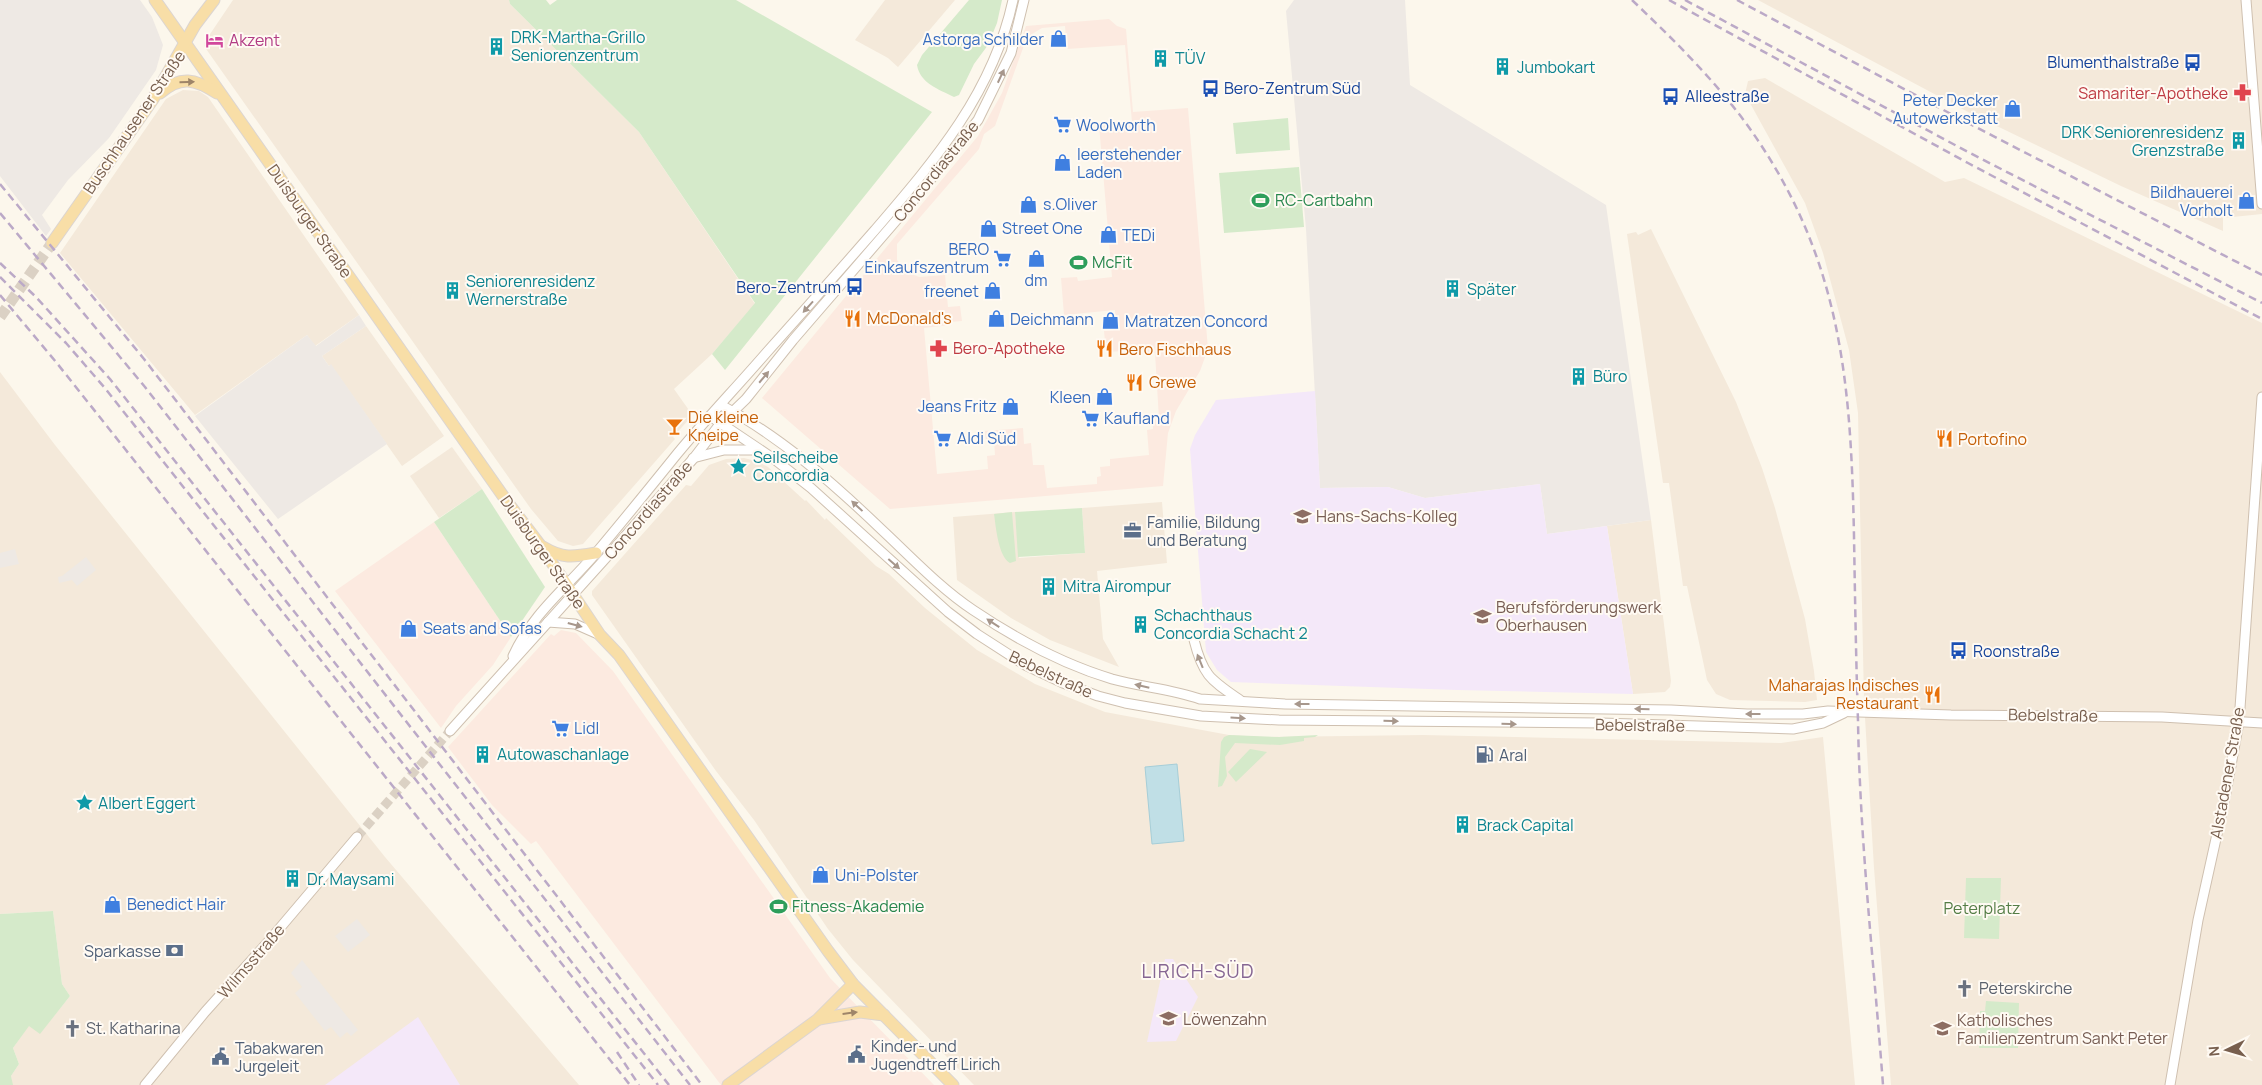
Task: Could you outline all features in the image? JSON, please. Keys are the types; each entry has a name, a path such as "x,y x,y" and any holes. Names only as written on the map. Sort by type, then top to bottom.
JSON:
{"main road":[{"name":"Duisburger Straße","path":"155,0 508,503 540,545 600,635 619,655 853,984 954,1085"},
{"name":"Buschhausener Straße","path":"52,243 153,99 186,45 195,25 214,0"},
{"path":"153,99 171,84 185,81 196,82 223,97"},
{"path":"540,545 561,556 575,557 596,553"},
{"path":"728,1085 817,1020 853,984"},
{"path":"817,1020 860,1012 884,1015"}],"street":[{"name":"Concordiastraße","path":"570,590 596,553 710,416 834,278 951,138 975,100 989,72 1001,44 1013,0"},
{"name":"Concordiastraße","path":"570,590 693,458 720,424 734,412 919,194 978,120 1011,53 1024,0"},
{"path":"2246,0 2262,204"},
{"name":"Alstadener Straße","path":"2170,1085 2198,920 2225,798 2239,722 2262,397"},
{"path":"721,405 734,412"},
{"name":"Bebelstraße","path":"734,412 784,446 828,480 957,598 1008,633 1036,648 1089,671 1140,686 1190,695 1200,699 1284,704 1671,710 1747,714 1802,714 1828,710 1844,712 2162,717 2262,723"},
{"path":"710,416 720,424"},
{"name":"Bebelstraße","path":"720,424 774,459 796,476 859,530 894,564 977,634 1025,665 1063,683 1098,696 1125,703 1201,716 1279,720 1601,723 1793,729 1823,723 1844,712"},
{"path":"693,458 730,449 759,450"},
{"path":"859,530 882,529"},
{"path":"450,731 509,663 548,622 570,590"},
{"path":"509,663 527,628 556,594 570,590"},
{"path":"548,622 575,624 600,635"},
{"path":"1194,640 1200,664 1208,676 1240,701"},
{"path":"1462,723 1463,707"},
{"name":"Wilmsstraße","path":"145,1085 205,1012 357,837"}],"shaded area":[{"path":"0,0 140,0 152,17 163,45 156,70 109,138 68,180 42,215 51,229 46,236 0,176"},
{"path":"233,0 509,0 510,4 639,132 755,304 712,354 674,389 691,413 691,417 673,437 675,439 583,544 573,546 558,541 531,509 204,46 204,43"},
{"path":"885,0 955,0 898,67 888,58 855,40"},
{"path":"1294,0 1405,0 1410,85 1606,205 1651,520 1547,534 1540,484 1425,498 1388,487 1320,488 1306,229 1286,11"},
{"path":"1758,0 2262,0 2262,214 2223,218 2223,231 2121,186 1970,113"},
{"path":"1109,19 1117,26 1126,29 1133,112 1188,108 1208,349 1200,371 1176,411 1168,433 1163,486 890,509 762,398 978,136 1002,93 1026,26","holes":["1065,26 1067,49 1125,45 1132,122 1099,125 1112,277 1078,281 1077,277 1061,278 1064,315 1115,310 1116,330 1104,331 1106,352 1124,351 1125,356 1155,353 1159,419 1153,420 1153,429 1147,430 1149,455 1110,459 1110,466 1100,467 1101,476 1097,477 1097,484 1047,488 1044,465 1033,465 1031,443 1024,444 1023,428 985,431 986,440 994,440 995,455 987,456 988,469 937,474 924,328 950,325 950,322 962,321 960,306 948,307 945,275 919,277 905,271 897,260 897,244 979,149 984,134 995,126 1027,37 1042,28"]},
{"path":"1765,78 1945,182 1964,178 2262,323 2262,1085 1891,1085 1874,868 1864,701 1858,413 1849,350 1823,253 1805,203 1745,94 1748,81"},
{"path":"183,90 199,91 208,97 359,315 315,346 307,335 195,415 60,253 166,99"},
{"path":"1651,229 1736,402 1762,468 1775,508 1805,619 1817,700 1805,702 1730,700 1716,694 1707,680 1687,586 1683,586 1669,483 1663,483 1627,234 1636,232 1638,235"},
{"path":"359,315 366,326 322,356 329,366 331,364 387,444 278,519 195,416 307,335 316,346"},
{"path":"366,326 444,436 402,466 331,365 329,366 322,356"},
{"path":"0,372 55,445 385,857 579,1085 12,1085 11,1076 19,1064 13,1048 29,1025 40,1033 70,996 62,984 53,911 0,914"},
{"path":"1315,391 1320,488 1388,487 1425,498 1540,484 1547,534 1607,526 1633,694 1231,682 1217,670 1206,652 1190,449 1195,435 1216,400"},
{"path":"452,447 482,489 439,518 410,476"},
{"path":"744,458 768,467 806,500 825,520 826,518 876,566 889,574 925,608 977,650 1035,684 1105,712 1229,735 1263,737 1423,735 1781,743 1823,737 1855,1085 974,1085 853,960 828,929 754,820 716,771 592,595 592,591 686,485 691,486 709,465 726,459"},
{"path":"1162,502 1167,563 1097,571 1103,639 1119,667 1050,640 1011,618 957,580 953,517 1015,512 1019,558 1085,553 1082,508"},
{"path":"1651,520 1671,681 1670,687 1665,692 1633,694 1607,526"},
{"path":"434,522 511,637 493,665 456,706 441,728 335,591"},
{"path":"15,549 19,564 0,568 0,553"},
{"path":"86,557 96,570 77,586 72,580 59,583 58,577 62,576"},
{"path":"561,630 576,633 613,671 830,978 934,1085 721,1085 536,841 531,844 492,805 448,747 551,634 554,636"},
{"path":"357,919 370,935 348,952 335,936"},
{"name":"Löwenzahn","path":"1165,959 1173,959 1198,997 1176,1041 1147,1042"},
{"path":"302,960 358,1030 351,1036 347,1032 340,1038 331,1027 325,1031 295,993 302,987 291,973"},
{"path":"418,1017 460,1085 325,1085"}],"green space":[{"path":"509,0 546,0 550,5 557,0 736,0 932,112 725,370 712,354 755,303 639,132 510,4"},
{"path":"969,0 1002,0 997,23 988,45 974,64 959,95 954,97 926,81 917,65 922,55"},
{"path":"1288,118 1290,150 1236,154 1233,123"},
{"name":"RC-Cartbahn","path":"1299,167 1304,227 1224,233 1219,173"},
{"path":"482,489 545,587 511,637 434,522"},
{"path":"1082,508 1085,553 1018,557 1015,512"},
{"path":"1012,512 1016,561 1010,563 1000,548 994,514"},
{"path":"1229,735 1279,737 1318,735 1304,738 1304,741 1280,745 1235,743 1225,757 1227,776 1222,786 1218,787 1221,742 1224,737"},
{"path":"1250,749 1267,752 1236,782 1228,772"},
{"name":"Peterplatz","path":"1966,878 2001,878 1999,939 1964,938"},
{"path":"53,911 62,984 70,996 40,1034 29,1026 13,1048 19,1064 11,1076 13,1085 0,1085 0,914"},
{"path":"1986,1001 2019,1003 2018,1048 1979,1048 1980,1011 1985,1011"}],"water":[{"path":"1177,764 1184,841 1152,844 1145,767"}],"tunnel":[{"path":"0,317 52,243"},
{"path":"357,837 450,731"}],"railway":[{"path":"1632,0 1716,85 1759,142 1787,189 1809,236 1825,284 1837,332 1845,380 1850,431 1853,482 1861,812 1883,1085"},
{"path":"1669,0 1968,163 2262,319"},
{"path":"1685,0 1968,152 2262,303"},
{"path":"1737,0 1968,123 2262,275"},
{"path":"0,184 144,359 702,1085"},
{"path":"0,213 145,387 690,1085"},
{"path":"0,263 36,297 110,379 669,1085"},
{"path":"0,277 66,343 104,387 658,1085"},
{"path":"0,295 56,362 630,1085"},
{"path":"617,1052 639,1085"}],"place":[{"name":"Astorga Schilder","path":"1058,39"},
{"name":"Akzent","path":"215,40"},
{"name":"DRK-Martha-Grillo Seniorenzentrum","path":"497,46"},
{"name":"TÜV","path":"1161,58"},
{"name":"Blumenthalstraße","path":"2193,62"},
{"name":"Jumbokart","path":"1503,67"},
{"name":"Bero-Zentrum Süd","path":"1210,88"},
{"name":"Samariter-Apotheke","path":"2242,93"},
{"name":"Alleestraße","path":"1671,96"},
{"name":"Peter Decker Autowerkstatt","path":"2012,109"},
{"name":"Woolworth","path":"1062,125"},
{"name":"DRK Seniorenresidenz Grenzstraße","path":"2238,141"},
{"name":"leerstehender Laden","path":"1063,163"},
{"name":"RC-Cartbahn","path":"1261,200"},
{"name":"Bildhauerei Vorholt","path":"2247,201"},
{"name":"s.Oliver","path":"1029,204"},
{"name":"Street One","path":"988,228"},
{"name":"TEDi","path":"1108,235"},
{"name":"BERO Einkaufszentrum","path":"1003,258"},
{"name":"dm","path":"1036,258"},
{"name":"McFit","path":"1078,262"},
{"name":"Bero-Zentrum","path":"855,287"},
{"name":"Später","path":"1453,289"},
{"name":"Seniorenresidenz Wernerstraße","path":"452,290"},
{"name":"freenet","path":"993,291"},
{"name":"McDonald's","path":"853,318"},
{"name":"Deichmann","path":"996,319"},
{"name":"Matratzen Concord","path":"1111,321"},
{"name":"Bero-Apotheke","path":"939,348"},
{"name":"Bero Fischhaus","path":"1105,349"},
{"name":"Büro","path":"1579,376"},
{"name":"Grewe","path":"1135,382"},
{"name":"Kleen","path":"1105,397"},
{"name":"Jeans Fritz","path":"1011,406"},
{"name":"Kaufland","path":"1090,418"},
{"name":"Die kleine Kneipe","path":"674,426"},
{"name":"Aldi Süd","path":"943,438"},
{"name":"Portofino","path":"1944,439"},
{"name":"Seilscheibe Concordia","path":"739,466"},
{"name":"Hans-Sachs-Kolleg","path":"1302,516"},
{"name":"Familie, Bildung und Beratung","path":"1133,531"},
{"name":"Mitra Airompur","path":"1049,586"},
{"name":"Berufsförderungswerk Oberhausen","path":"1482,616"},
{"name":"Schachthaus Concordia Schacht 2","path":"1140,624"},
{"name":"Seats and Sofas","path":"409,628"},
{"name":"Roonstraße","path":"1959,651"},
{"name":"Maharajas Indisches Restaurant","path":"1933,694"},
{"name":"Lidl","path":"560,728"},
{"name":"Autowaschanlage","path":"483,754"},
{"name":"Aral","path":"1485,755"},
{"name":"Albert Eggert","path":"84,803"},
{"name":"Brack Capital","path":"1463,825"},
{"name":"Uni-Polster","path":"821,875"},
{"name":"Dr. Maysami","path":"293,879"},
{"name":"Benedict Hair","path":"113,904"},
{"name":"Fitness-Akademie","path":"778,906"},
{"name":"Sparkasse","path":"175,951"},
{"name":"Peterskirche","path":"1965,988"},
{"name":"Löwenzahn","path":"1169,1019"},
{"name":"St. Katharina","path":"72,1028"},
{"name":"Katholisches Familienzentrum Sankt Peter","path":"1943,1029"},
{"name":"Kinder- und Jugendtreff Lirich","path":"857,1055"},
{"name":"Tabakwaren Jurgeleit","path":"221,1057"}],"district":[{"name":"LIRICH-SÜD","path":"1198,971"}]}
